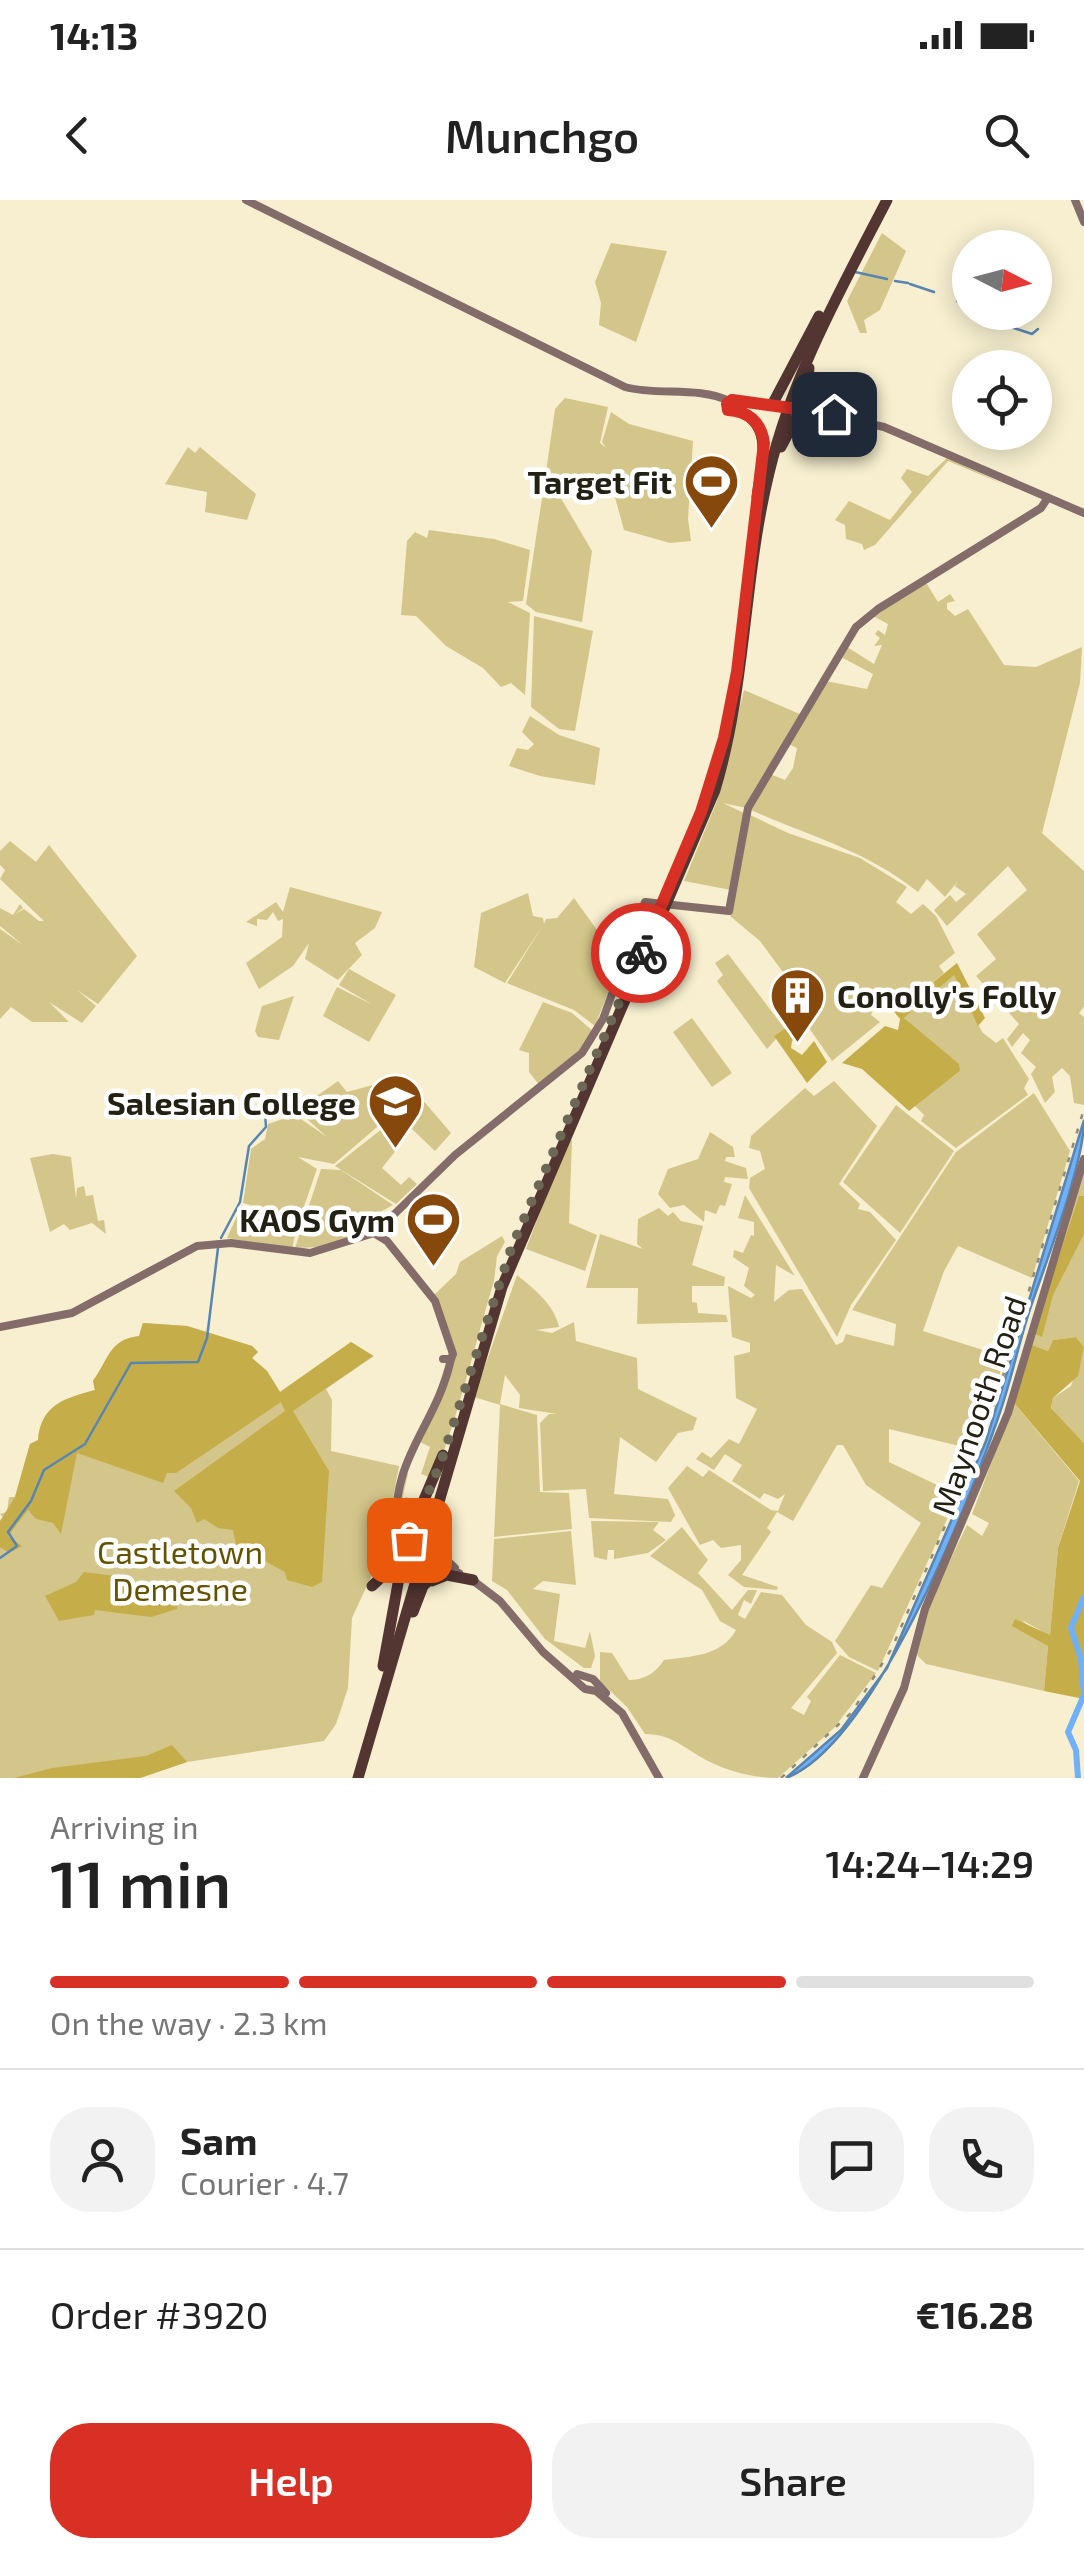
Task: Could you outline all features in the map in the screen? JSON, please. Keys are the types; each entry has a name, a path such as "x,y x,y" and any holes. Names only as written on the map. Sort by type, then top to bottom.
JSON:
{"highway":[{"path":"775,405 863,233 884,200"},
{"path":"752,588 771,476 800,409 811,361 884,200"},
{"path":"748,566 762,477 784,402 863,233"},
{"path":"402,1542 428,1496 531,1211 708,810 738,705 762,506 781,429 809,354 859,254"},
{"path":"373,1709 462,1404 522,1221 708,794 733,696 764,440 755,420 733,403"},
{"path":"437,1552 438,1526 462,1404"},
{"path":"372,1730 462,1404"},
{"path":"356,1778 403,1567"},
{"path":"372,1586 388,1570 395,1571 395,1606"},
{"path":"356,1778 423,1586 434,1572"},
{"path":"411,1620 435,1579 453,1575 473,1580"}],"main road":[{"path":"246,200 625,387 733,403 775,405 884,427 1084,513"},
{"path":"1075,200 1084,222"},
{"path":"0,1327 24,1326 71,1313 183,1251 229,1243 310,1253 355,1240 376,1229 468,1144 541,1088 592,1038 645,902 728,912 748,808 857,626 1040,508 1047,499"},
{"name":"Maynooth Road","path":"863,1778 904,1688 929,1599 1008,1413 1084,1159"},
{"path":"376,1229 435,1301 448,1334 447,1372 398,1483 402,1542 395,1558 403,1567 473,1580 590,1684"},
{"path":"402,1542 437,1552 493,1590 540,1644 634,1721 662,1778"},
{"path":"434,1572 437,1552"}],"green space":[{"path":"882,233 906,251 880,310 864,320 867,333 860,333 847,301"},
{"path":"611,243 667,251 636,342 599,325 601,303 595,282"},
{"path":"565,398 608,407 600,443 606,448 602,442 611,412 629,424 693,441 688,519 691,541 670,543 624,530 610,479 614,468 606,483 543,493 555,409"},
{"path":"188,447 195,453 200,447 256,494 247,520 205,512 207,492 165,484"},
{"path":"947,458 1008,486 948,461 875,545 864,550 862,544 846,539 845,525 835,520 849,501 890,520 912,492 901,478 907,469 928,476"},
{"path":"559,495 592,551 582,622 536,612 526,604 542,498"},
{"path":"429,530 494,539 530,550 523,601 508,602 530,613 525,695 511,683 501,687 483,668 446,646 416,616 401,615 407,541 415,532 427,538"},
{"path":"925,581 938,602 950,594 955,601 947,603 947,609 955,616 968,609 1004,665 1036,667 1082,647 1080,683 1042,833 1084,871 1084,1007 1079,1013 1084,1017 1084,1105 1074,1103 1070,1076 1062,1068 1052,1077 1055,1092 1045,1103 1031,1074 1036,1067 1021,1053 1030,1040 1023,1033 1012,1047 1007,1039 1019,1024 976,976 996,959 977,934 1027,890 1008,866 947,926 934,910 950,895 956,902 966,894 955,886 958,881 945,897 927,879 918,892 857,854 749,809 770,774 785,780 793,768 797,748 788,744 825,681 867,689 873,674 841,657 847,647 874,664 882,645 874,646 880,638 875,634 878,630 885,635 888,624 873,616"},
{"path":"534,616 593,631 575,731 559,729 531,707"},
{"path":"744,690 802,715 746,808 723,803 744,813 731,890 684,881 717,801"},
{"path":"530,716 559,735 600,748 595,785 540,776 509,766 517,748 528,750 534,744 522,732"},
{"path":"748,814 788,833 860,858 907,887 896,902 911,914 923,904 936,916 955,953 939,966 944,973 895,1013 876,1000 871,1015 880,1022 832,1061 802,1018 810,1009 760,941 730,916"},
{"path":"10,841 36,862 49,845 137,956 98,1004 77,990 96,1006 82,1023 49,1002 69,1022 32,1022 11,1007 0,1019 0,929 23,945 0,926 0,908 13,915 20,904 23,908 15,914 24,909 44,921 0,879 5,870 0,865 0,851"},
{"path":"290,887 382,912 375,928 355,943 362,955 338,980 305,959 309,943 293,966 259,989 246,963 282,937 283,919 278,921 273,912 267,920 257,919 257,926 246,922 276,902 283,912"},
{"path":"528,893 533,916 543,918 544,924 546,919 557,918 574,898 620,962 595,1026 574,1010 507,983 543,925 505,983 474,967 481,913"},
{"path":"728,954 785,1029 767,1049 717,981 723,975 715,963"},
{"path":"349,969 396,995 369,1042 323,1016 337,987 373,1005 339,985"},
{"path":"954,974 982,1032 996,1043 1003,1038 1029,1079 1024,1088 1028,1095 956,1148 921,1121 924,1115 915,1106 960,1071 904,1018"},
{"path":"294,996 279,1040 258,1037 255,1031 262,1006"},
{"path":"543,1002 572,1013 594,1032 576,1056 540,1086 529,1072 529,1053 519,1050"},
{"path":"692,1018 732,1073 712,1087 673,1032"},
{"path":"338,1081 347,1092 380,1083 398,1109 334,1164 298,1157 317,1169 300,1218 243,1203 251,1149 265,1139 268,1124 295,1115 327,1137 297,1110"},
{"path":"834,1081 877,1126 839,1184 860,1204 858,1209 870,1212 896,1240 851,1305 837,1337 749,1188 750,1178 765,1169 760,1151 749,1148 751,1136 805,1088 814,1096"},
{"path":"1034,1093 1070,1151 1032,1278 958,1246 944,1271 923,1331 1005,1357 976,1450 889,1429 889,1462 958,1495 878,1671 849,1657 835,1641 871,1585 882,1588 921,1523 866,1485 843,1445 837,1445 793,1521 777,1512 767,1528 771,1532 742,1575 778,1587 777,1590 744,1587 728,1575 741,1560 741,1545 721,1548 713,1540 700,1545 668,1488 687,1466 703,1477 709,1470 771,1510 778,1511 785,1494 778,1499 764,1493 760,1499 732,1481 742,1465 725,1454 714,1470 696,1459 702,1452 711,1458 729,1439 739,1444 757,1409 736,1398 734,1356 750,1352 750,1343 732,1337 728,1286 751,1298 755,1295 744,1286 749,1268 733,1257 734,1250 743,1253 751,1235 754,1236 754,1222 738,1218 745,1195 795,1276 776,1265 774,1302 789,1290 802,1289 836,1345 843,1342 846,1334 894,1346 896,1324 852,1310 956,1152"},
{"name":"Salesian College","path":"421,1098 451,1133 435,1151 410,1127 398,1140 401,1144 382,1168 401,1185 409,1177 417,1184 396,1204 335,1166"},
{"path":"896,1105 954,1151 900,1233 843,1182"},
{"path":"710,1132 733,1147 735,1157 726,1157 725,1161 746,1168 748,1179 725,1177 724,1182 732,1184 725,1206 720,1205 716,1214 705,1210 704,1222 684,1205 670,1208 658,1194 668,1169 698,1159"},
{"path":"572,1140 569,1223 597,1235 585,1271 526,1249 567,1141"},
{"path":"53,1154 71,1157 76,1198 77,1188 84,1186 86,1196 93,1195 98,1221 104,1220 106,1234 92,1223 70,1230 64,1224 50,1232 30,1158"},
{"path":"321,1169 341,1170 393,1205 369,1218 351,1237 322,1247 295,1248"},
{"path":"1084,1169 1084,1347 1076,1337 1053,1340 1048,1351 1030,1344"},
{"path":"242,1205 298,1220 292,1249 227,1238"},
{"path":"659,1208 668,1216 673,1212 681,1221 703,1226 692,1265 725,1277 724,1286 692,1286 692,1302 697,1303 698,1313 726,1315 728,1322 637,1324 638,1288 586,1288 600,1234 643,1249 637,1244 638,1219"},
{"path":"502,1236 505,1242 497,1256 494,1281 456,1414 433,1479 404,1540 396,1516 403,1472 408,1474 400,1509 406,1509 405,1497 422,1501 429,1477 421,1474 430,1447 418,1441 446,1369 448,1335 434,1295 456,1274 460,1262"},
{"path":"517,1275 548,1304 559,1327 536,1330 552,1333 574,1322 576,1341 637,1358 638,1389 697,1418 693,1430 678,1433 656,1462 620,1437 614,1494 668,1499 675,1515 671,1522 589,1518 586,1489 543,1491 540,1423 549,1414 557,1414 519,1408 520,1395 505,1375 500,1404 537,1415 540,1492 569,1493 572,1529 494,1537 500,1405 474,1397"},
{"name":"Castletown Demesne","path":"143,1323 187,1326 252,1346 258,1352 252,1358 267,1371 280,1392 351,1342 374,1356 326,1389 332,1400 331,1451 399,1466 383,1551 352,1618 348,1688 336,1724 324,1741 187,1762 140,1778 0,1778 0,1521 4,1518 0,1514 7,1512 9,1497 15,1497 30,1444 38,1440 44,1418 57,1404 95,1390 93,1381 111,1351 122,1341 139,1336"},
{"path":"1084,1348 1084,1443 1051,1408 1053,1398 1071,1386"},
{"path":"1014,1403 1079,1481 1058,1548 1050,1636 1022,1620 1048,1646 1044,1691 926,1664 916,1654 930,1602 967,1525 982,1536 989,1523 972,1514"},
{"path":"591,1521 659,1522 653,1530 666,1540 648,1553 614,1559 614,1550 608,1550 607,1560 594,1557"},
{"path":"682,1527 708,1560 698,1573 732,1610 748,1590 757,1590 751,1604 744,1600 738,1615 745,1619 761,1592 782,1595 806,1625 832,1642 837,1653 791,1708 804,1715 811,1701 807,1697 840,1655 876,1673 834,1728 778,1778 726,1769 672,1740 645,1734 627,1707 600,1681 600,1652 612,1653 629,1680 634,1680 649,1675 664,1660 714,1650 736,1630 720,1621 702,1590 650,1556"},
{"path":"571,1531 576,1585 543,1581 533,1589 560,1594 554,1641 585,1648 590,1631 595,1656 591,1668 584,1668 545,1639 507,1590 492,1581 494,1539"}],"shaded area":[{"path":"957,963 985,1018 978,1026 954,975 904,1018 959,1064 960,1071 909,1111 862,1069 842,1063 885,1026 898,1030 900,1019 895,1013"},
{"path":"800,1019 806,1027 792,1041 791,1048 802,1055 814,1041 827,1062 807,1083 774,1036"},
{"path":"1079,1196 1084,1196 1084,1234 1053,1295 1042,1337 1035,1334 1038,1320"},
{"path":"143,1323 187,1326 252,1346 258,1352 252,1358 267,1371 280,1392 351,1342 373,1356 293,1411 329,1471 322,1582 312,1587 287,1580 285,1572 236,1545 233,1530 218,1528 204,1519 197,1523 191,1508 174,1491 285,1411 281,1402 176,1473 167,1473 163,1483 77,1453 61,1534 53,1523 36,1519 28,1510 8,1536 22,1546 9,1553 0,1547 0,1521 15,1497 30,1444 38,1440 44,1418 57,1404 95,1390 93,1381 111,1351 122,1341 139,1336"},
{"path":"1076,1337 1084,1347 1078,1376 1053,1398 1051,1408 1084,1443 1084,1699 1044,1691 1048,1646 1012,1626 1015,1619 1050,1635 1058,1548 1080,1481 1014,1403 1030,1344 1048,1351 1053,1340"},
{"path":"84,1572 115,1576 148,1594 177,1601 177,1609 151,1617 95,1610 94,1615 59,1621 45,1596 76,1582"},
{"path":"172,1745 187,1762 140,1778 14,1778 52,1768 146,1756"}],"water":[{"path":"1084,1120 1071,1187 998,1418 941,1562 891,1660 986,1441"},
{"path":"883,1673 852,1720 819,1757 786,1778 841,1730"}],"waterway":[{"path":"855,272 887,279"},
{"path":"895,281 908,283"},
{"path":"910,284 934,292"},
{"path":"1020,330 1032,334 1037,330"},
{"path":"221,1238 240,1202 249,1146 266,1127 264,1100"},
{"path":"0,1558 17,1546 8,1532 31,1501 44,1470 85,1444 131,1363 198,1362 207,1338 218,1248"},
{"path":"1084,1597 1071,1628 1081,1659 1084,1694"},
{"path":"1078,1778 1076,1750 1068,1732 1084,1695"}],"railway":[{"path":"781,1778 852,1712 892,1648 986,1432 1084,1109"}],"way so far":[{"path":"409,1540 442,1459 512,1246 641,953"}],"place":[{"name":"Target Fit","path":"711,530"},
{"name":"Conolly's Folly","path":"798,1044"},
{"name":"Salesian College","path":"395,1151"},
{"name":"KAOS Gym","path":"434,1268"}],"route":[{"path":"641,953 708,794 733,696 764,443 755,420 740,411 728,410 727,404 730,400 754,402 834,414"}]}
